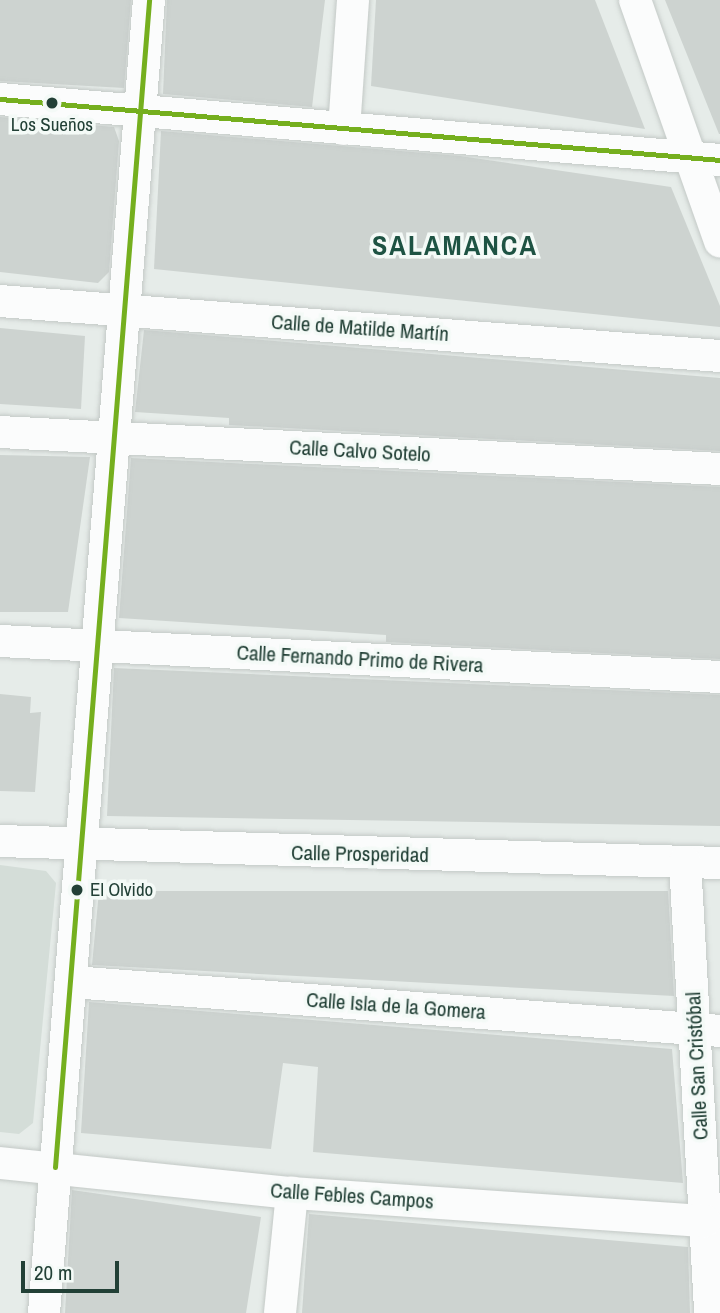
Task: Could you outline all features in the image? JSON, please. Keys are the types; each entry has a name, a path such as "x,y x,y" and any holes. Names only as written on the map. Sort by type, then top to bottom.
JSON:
{"street":[{"path":"44,1313 72,982 94,645 125,310 138,111 149,0"},
{"path":"344,129 353,0"},
{"path":"635,0 706,159 720,242"},
{"path":"0,100 706,159"},
{"name":"Calle de Matilde Martín","path":"0,300 720,356"},
{"name":"Calle Calvo Sotelo","path":"0,432 720,469"},
{"name":"Calle Fernando Primo de Rivera","path":"0,641 720,677"},
{"name":"Calle Prosperidad","path":"0,841 80,848 720,863"},
{"name":"Calle San Cristóbal","path":"685,862 707,1030 705,1221 710,1313"},
{"name":"Calle Isla de la Gomera","path":"72,982 707,1030"},
{"name":"Calle Febles Campos","path":"0,1163 292,1193 705,1221"},
{"path":"279,1313 292,1193"}],"shaded area":[{"path":"0,865 46,871 56,883 33,1123 19,1134 0,1132"}],"building":[{"path":"0,0 131,0 124,88 0,81"},
{"path":"167,0 325,0 312,107 163,94"},
{"path":"376,0 595,0 645,129 371,86"},
{"path":"665,0 720,0 720,134 719,134"},
{"path":"0,117 114,127 119,141 109,272 98,283 0,272"},
{"path":"161,131 460,156 671,187 720,306 720,327 154,269"},
{"path":"0,328 85,336 81,409 0,404"},
{"path":"144,330 720,378 720,451 229,425 229,418 135,412"},
{"path":"0,455 90,457 68,612 0,612"},
{"path":"131,458 720,487 720,659 386,642 386,635 119,618"},
{"path":"114,668 720,695 720,826 107,816"},
{"path":"0,694 31,697 30,713 41,712 35,792 0,791"},
{"path":"99,891 668,891 674,996 92,965"},
{"path":"89,1002 672,1049 683,1183 313,1152 318,1067 283,1063 271,1149 81,1133"},
{"path":"72,1190 261,1217 246,1313 65,1313"},
{"path":"309,1214 688,1247 690,1313 302,1313"}],"transit line":[{"path":"55,1167 149,0"},
{"path":"0,99 720,160"}],"place":[{"name":"Los Sueños","path":"52,103"},
{"name":"El Olvido","path":"77,890"}],"district":[{"name":"SALAMANCA","path":"455,245"}]}
